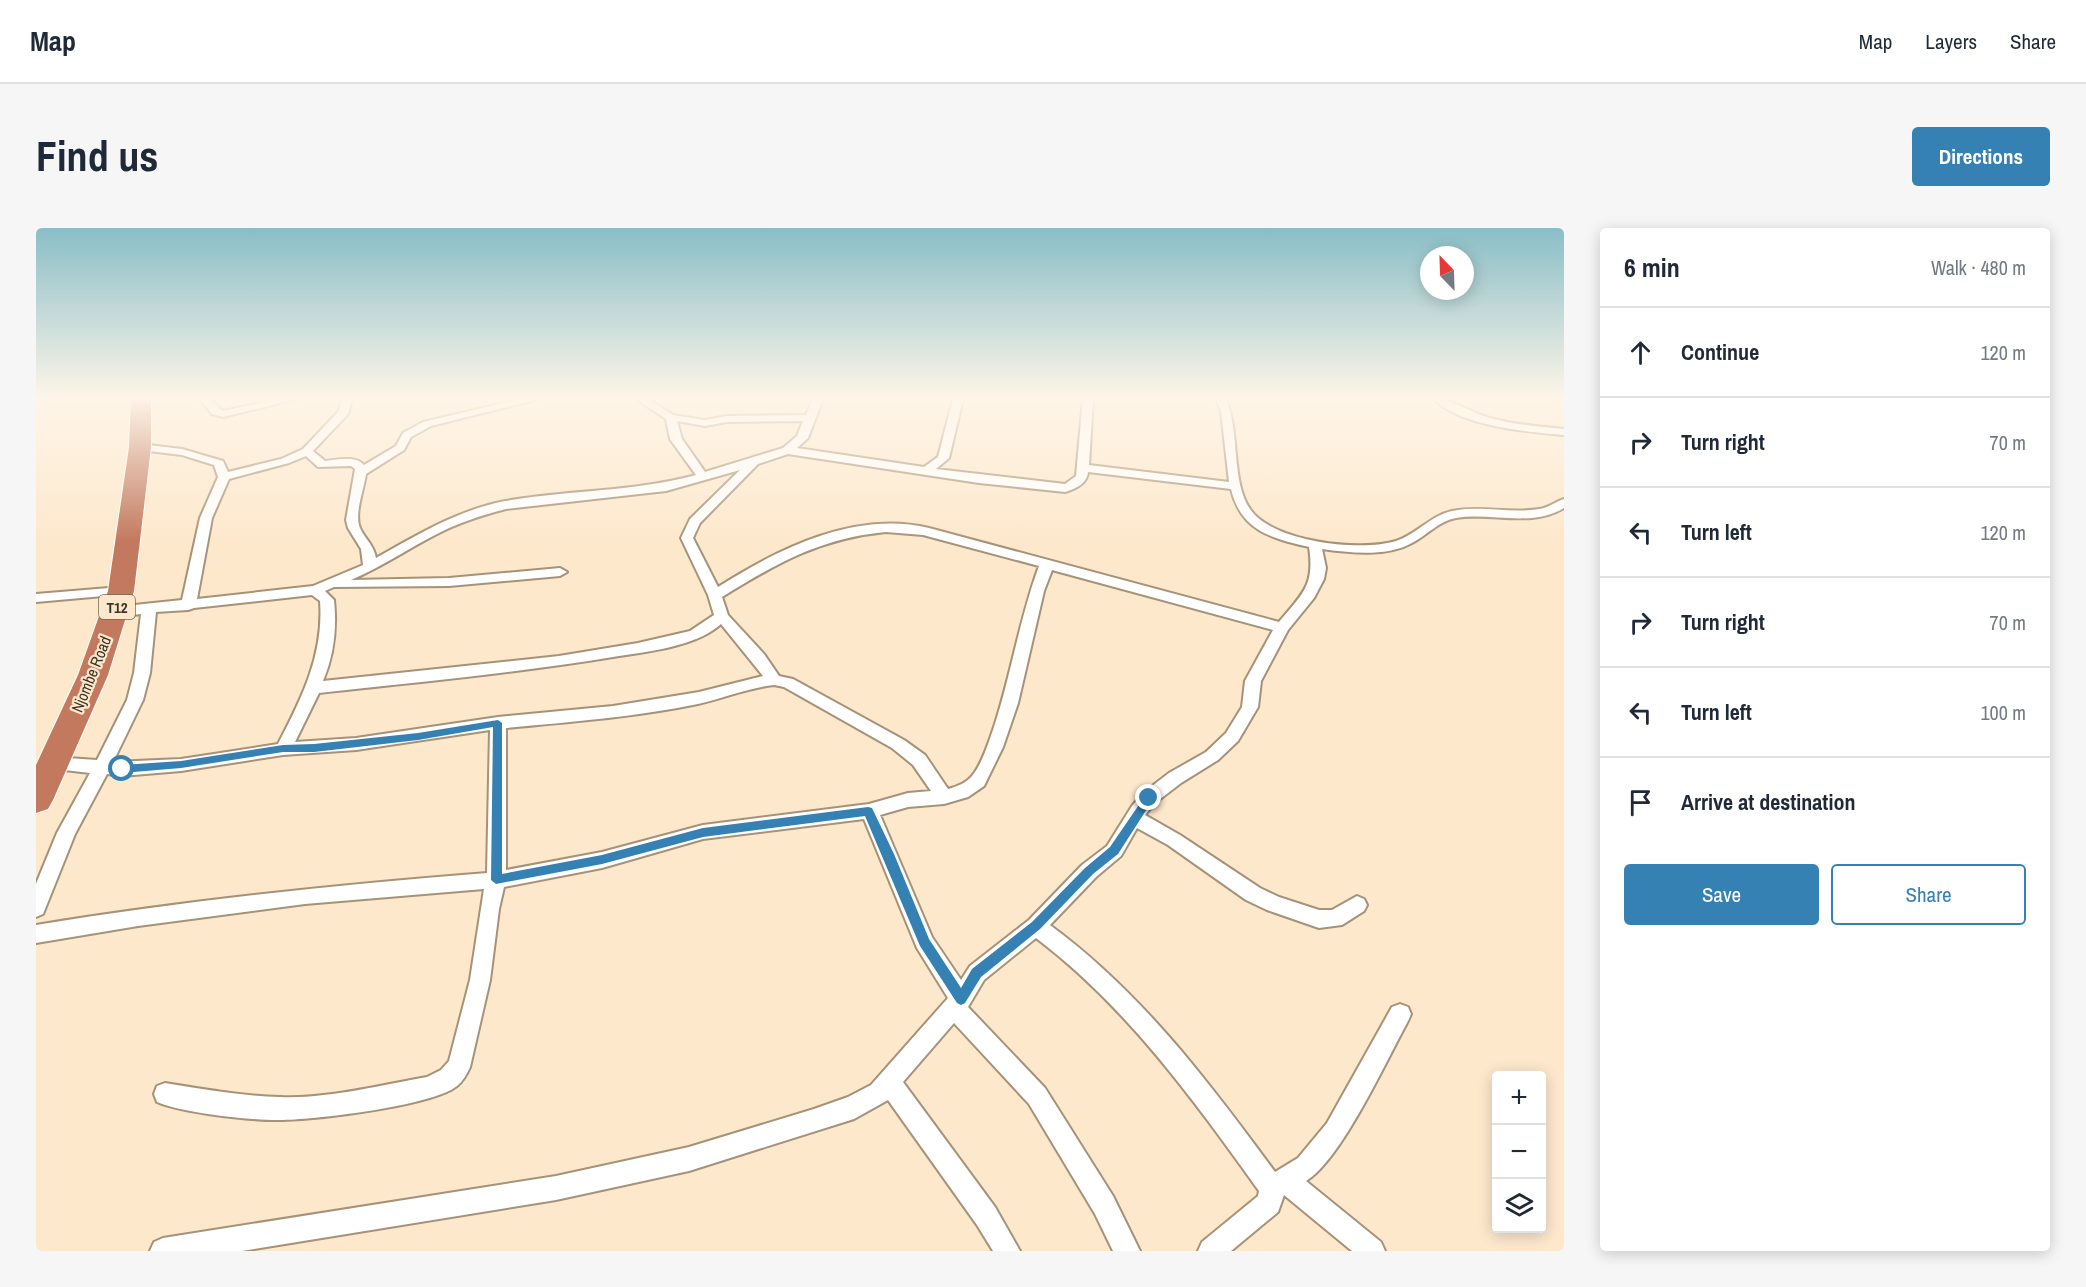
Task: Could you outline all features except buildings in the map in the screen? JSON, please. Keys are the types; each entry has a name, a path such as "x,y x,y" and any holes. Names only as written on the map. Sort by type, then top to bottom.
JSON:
{"highway":[{"name":"Njombe Road","path":"36,800 93,675 118,602 140,447"}],"street":[{"path":"140,447 204,457 219,463 224,477 206,518 188,606"},
{"path":"224,477 285,461 311,447"},
{"path":"361,472 401,447"},
{"path":"681,447 703,477"},
{"path":"36,598 118,602 149,609 315,591 370,567 436,529 477,513 505,505 666,487 754,461 791,447"},
{"path":"926,471 943,458 946,447"},
{"path":"787,450 1056,489 1072,486 1082,477 1083,447"},
{"path":"1231,447 1237,486 1244,512 1256,523 1275,534 1295,541 1369,548 1394,545 1410,540 1451,515 1539,513 1552,510 1564,503"},
{"path":"307,451 318,464 352,462 358,464 361,472 352,520 354,528 368,549 370,567"},
{"path":"754,461 689,529 687,538 715,595 721,616 759,658 774,680"},
{"path":"1081,468 1237,486"},
{"path":"715,595 773,559 830,538 884,527 924,531 1282,628"},
{"path":"163,1251 556,1188 689,1159 854,1107 879,1093 957,1003 977,973 1036,926 1089,871 1114,850 1149,798 1175,778 1212,756 1232,737 1250,707 1254,681 1282,628 1309,595 1317,579 1319,568 1315,544"},
{"path":"36,934 138,917 304,896 496,880 602,860 703,832 868,811 908,800 944,797 962,792 978,781 995,747 1010,703 1037,591 1047,564"},
{"path":"331,584 411,585 507,579 560,572"},
{"path":"283,749 313,688 328,640 327,600 315,591"},
{"path":"36,908 66,833 102,768 135,700 142,673 149,609"},
{"path":"313,688 559,661 638,648 694,634 710,626 721,616"},
{"path":"53,763 122,769 181,765 283,749 387,740 498,723 613,712 699,698 774,680 788,683 898,744 919,760 944,797"},
{"path":"165,1094 226,1104 282,1109 333,1104 429,1088 449,1078 459,1066 466,1044 480,980 489,909 496,880 498,723"},
{"path":"868,811 889,854 924,942 957,1003 1037,1096 1104,1205 1127,1251"},
{"path":"1134,818 1174,840 1252,894 1283,907 1319,919 1335,919 1357,905"},
{"path":"1036,926 1080,959 1152,1032 1278,1184 1372,1251"},
{"path":"1211,1251 1269,1203 1278,1184 1307,1167 1335,1131 1400,1014"},
{"path":"889,1082 986,1216 1007,1251"}],"route":[{"path":"122,769 181,765 283,749 418,737 498,723 496,880 602,860 703,832 868,811 889,854 924,942 961,999 977,973 1036,926 1089,871 1114,850 1138,811 1149,798"}]}
